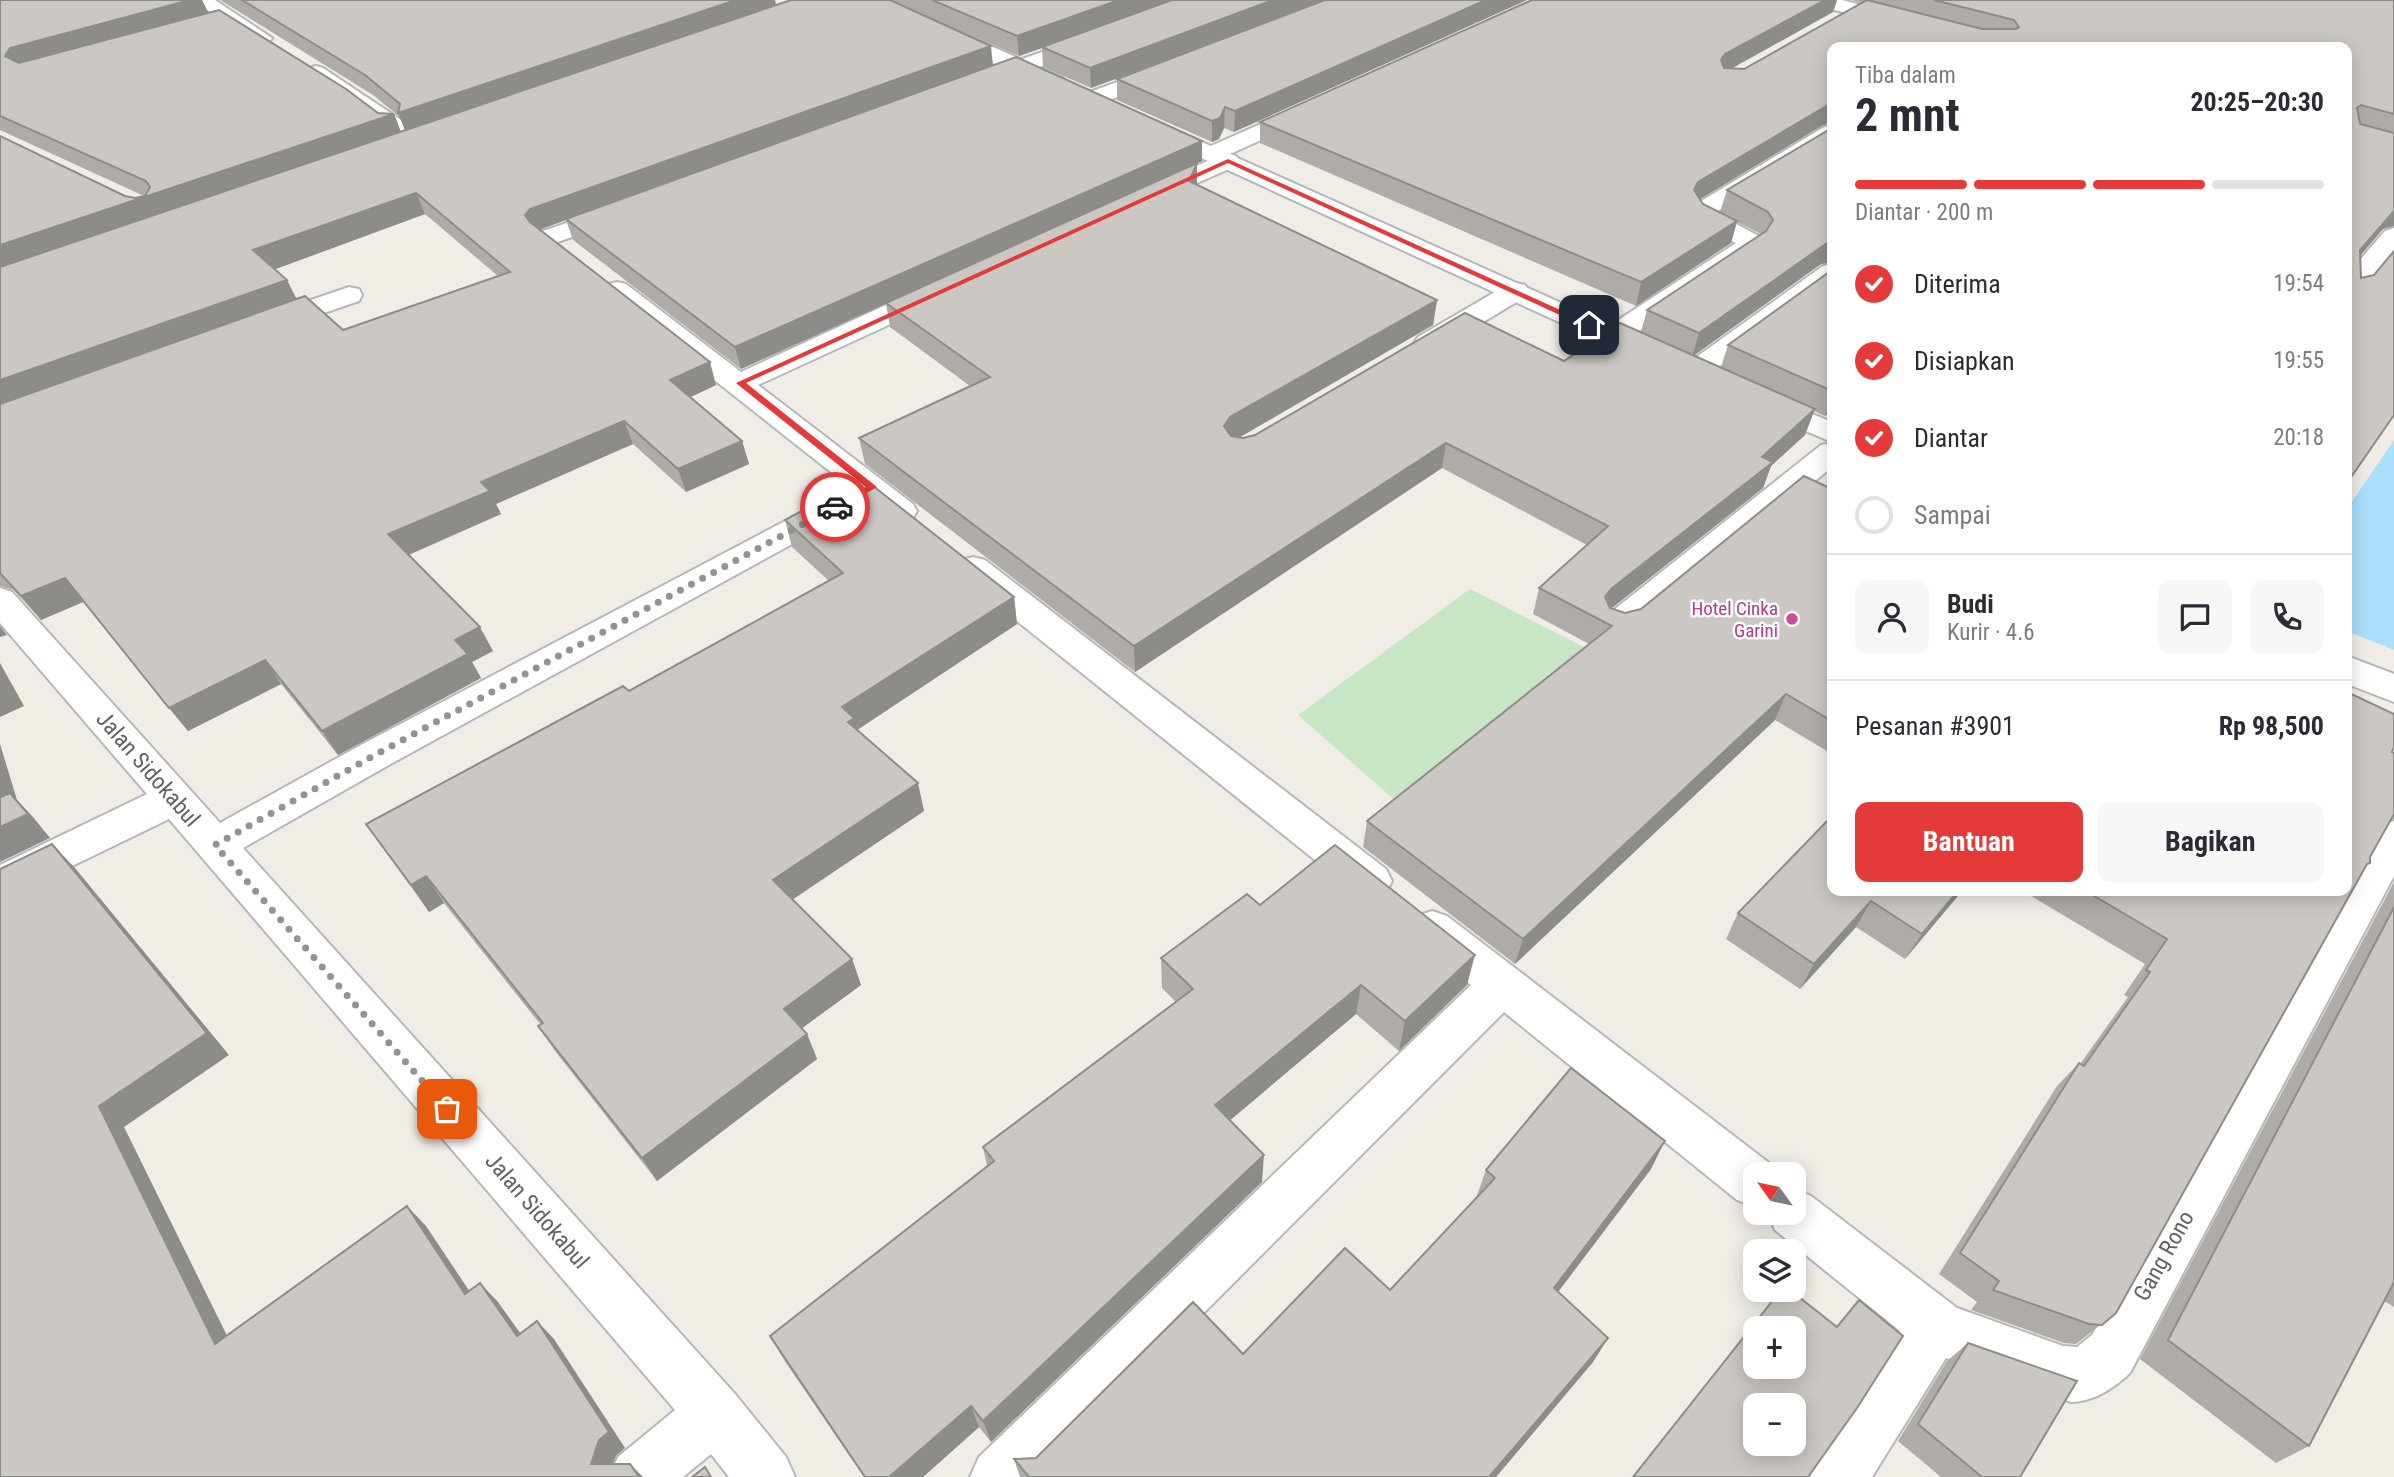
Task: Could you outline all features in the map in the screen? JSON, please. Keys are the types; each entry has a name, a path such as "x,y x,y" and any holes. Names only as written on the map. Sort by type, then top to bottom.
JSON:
{"street":[{"path":"202,0 276,47"},
{"path":"872,0 1719,384"},
{"path":"1819,0 1971,42"},
{"path":"1834,23 1857,10"},
{"path":"205,26 232,19"},
{"path":"955,91 1114,32"},
{"path":"298,61 396,127"},
{"path":"1092,99 1182,64"},
{"path":"1126,206 1324,103"},
{"path":"1613,336 1748,247 1750,242 1738,233 1709,221 1702,211 1827,135"},
{"path":"641,204 549,237 740,383 1743,1174"},
{"path":"2352,285 2394,236"},
{"path":"1694,372 1827,276"},
{"path":"740,383 964,280"},
{"path":"1405,356 1516,291"},
{"path":"246,332 349,295"},
{"path":"1744,395 1827,431"},
{"path":"1618,625 1827,456"},
{"path":"215,845 373,756 872,487"},
{"name":"Jalan Sidokabul","path":"0,600 715,1414 766,1477"},
{"path":"2352,671 2394,689"},
{"path":"0,884 174,799"},
{"name":"Gang Rono","path":"1941,1329 2063,1374 2076,1376 2092,1372 2111,1354 2394,837"},
{"path":"999,1477 1502,984"},
{"path":"1806,1223 1941,1329 1926,1340 1839,1477"},
{"path":"638,1477 715,1414"}],"green space":[{"path":"1470,589 1590,650 1398,803 1298,715"}],"water":[{"path":"2394,440 2394,650 2352,633 2352,502"}],"building":[{"path":"0,0 190,0 10,48 5,56 19,63 219,10 346,89 378,113 394,114 0,245 0,136 125,196 145,196 150,187 146,181 0,116"},
{"path":"242,0 736,0 398,113 400,104 365,75"},
{"path":"791,0 890,0 991,46 530,209 525,215 530,222 710,362 670,380 742,441 678,469 624,421 481,482 490,491 388,534 480,627 455,640 468,654 322,731 265,660 169,708 65,578 21,596 0,573 0,404 305,296 343,330 510,272 416,193 253,250 287,280 0,380 0,267"},
{"path":"932,0 1119,0 1017,36"},
{"path":"1172,0 1273,0 1090,68 1042,47"},
{"path":"1325,0 1486,0 1235,111 1225,107 1220,118 1212,121 1117,79"},
{"path":"1532,0 1825,0 1725,54 1721,60 1724,68 1744,69 1867,0 1982,29 2016,29 2019,27 2014,20 1934,0 2394,0 2394,114 2361,105 2357,108 2360,124 2394,133 2394,211 2360,250 2361,278 2374,275 2394,251 2394,415 2352,476 2352,42 1827,42 1827,106 1698,182 1694,190 1703,204 1737,221 1641,282 1260,122"},
{"path":"1016,57 1202,141 735,347 566,219"},
{"path":"1827,131 1827,243 1699,333 1647,310 1766,231 1773,220 1768,212 1727,190"},
{"path":"1197,163 1189,181 1437,300 1230,417 1224,426 1231,436 1243,438 1255,435 1465,313 1564,361 1620,323 1815,409 1762,457 1773,462 1611,589 1605,597 1610,608 1625,613 1641,609 1804,476 1827,487 1827,718 1786,694 1523,939 1367,821 1612,626 1539,588 1608,526 1446,443 1134,646 859,438 990,377 886,303"},
{"path":"1827,274 1827,389 1728,345"},
{"path":"863,478 1014,597 842,707 854,718 848,722 918,783 773,880 852,959 784,1009 807,1034 642,1158 538,1026 543,1023 426,876 411,885 366,824 623,686 629,691 843,573 785,520"},
{"path":"2352,694 2394,714 2394,814 2370,857 2370,863 2352,891"},
{"path":"10,793 28,814 0,827 0,795 1,797"},
{"path":"1827,821 1827,896 1954,896 1922,934 1871,901 1814,964 1738,913"},
{"path":"52,844 207,1033 99,1106 215,1344 407,1206 465,1294 480,1283 517,1336 537,1321 609,1432 599,1440 591,1464 630,1464 639,1477 0,1477 0,869"},
{"path":"1335,845 1475,955 1405,1021 1361,985 1215,1105 1264,1155 983,1421 971,1406 889,1477 865,1477 770,1336 994,1161 983,1147 1193,989 1161,958 1247,894 1260,905"},
{"path":"2094,896 2349,896 2116,1313 2102,1325 2089,1324 1993,1290 1999,1281 1960,1253 2079,1063 2084,1066 2150,972 2146,970 2167,939"},
{"path":"2394,907 2394,1282 2309,1446 2168,1340"},
{"path":"1571,1068 1665,1141 1554,1288 1608,1338 1489,1477 1029,1477 1014,1459 1036,1458 1193,1302 1243,1354 1345,1248 1390,1290 1495,1178 1486,1170"},
{"path":"1859,1300 1903,1336 1808,1477 1633,1477 1743,1338 1743,1379 1806,1379 1806,1316 1760,1316 1772,1302 1805,1302 1837,1327"},
{"path":"1968,1343 2077,1381 2020,1477 1982,1477 1918,1424"},
{"path":"705,1467 711,1477 692,1477"}],"way so far":[{"path":"447,1109 215,845 373,756 835,507"}],"place":[{"name":"Hotel Cinka Garini","path":"1792,619"}],"route":[{"path":"835,507 872,487 740,383 1228,161 1589,325"}]}
